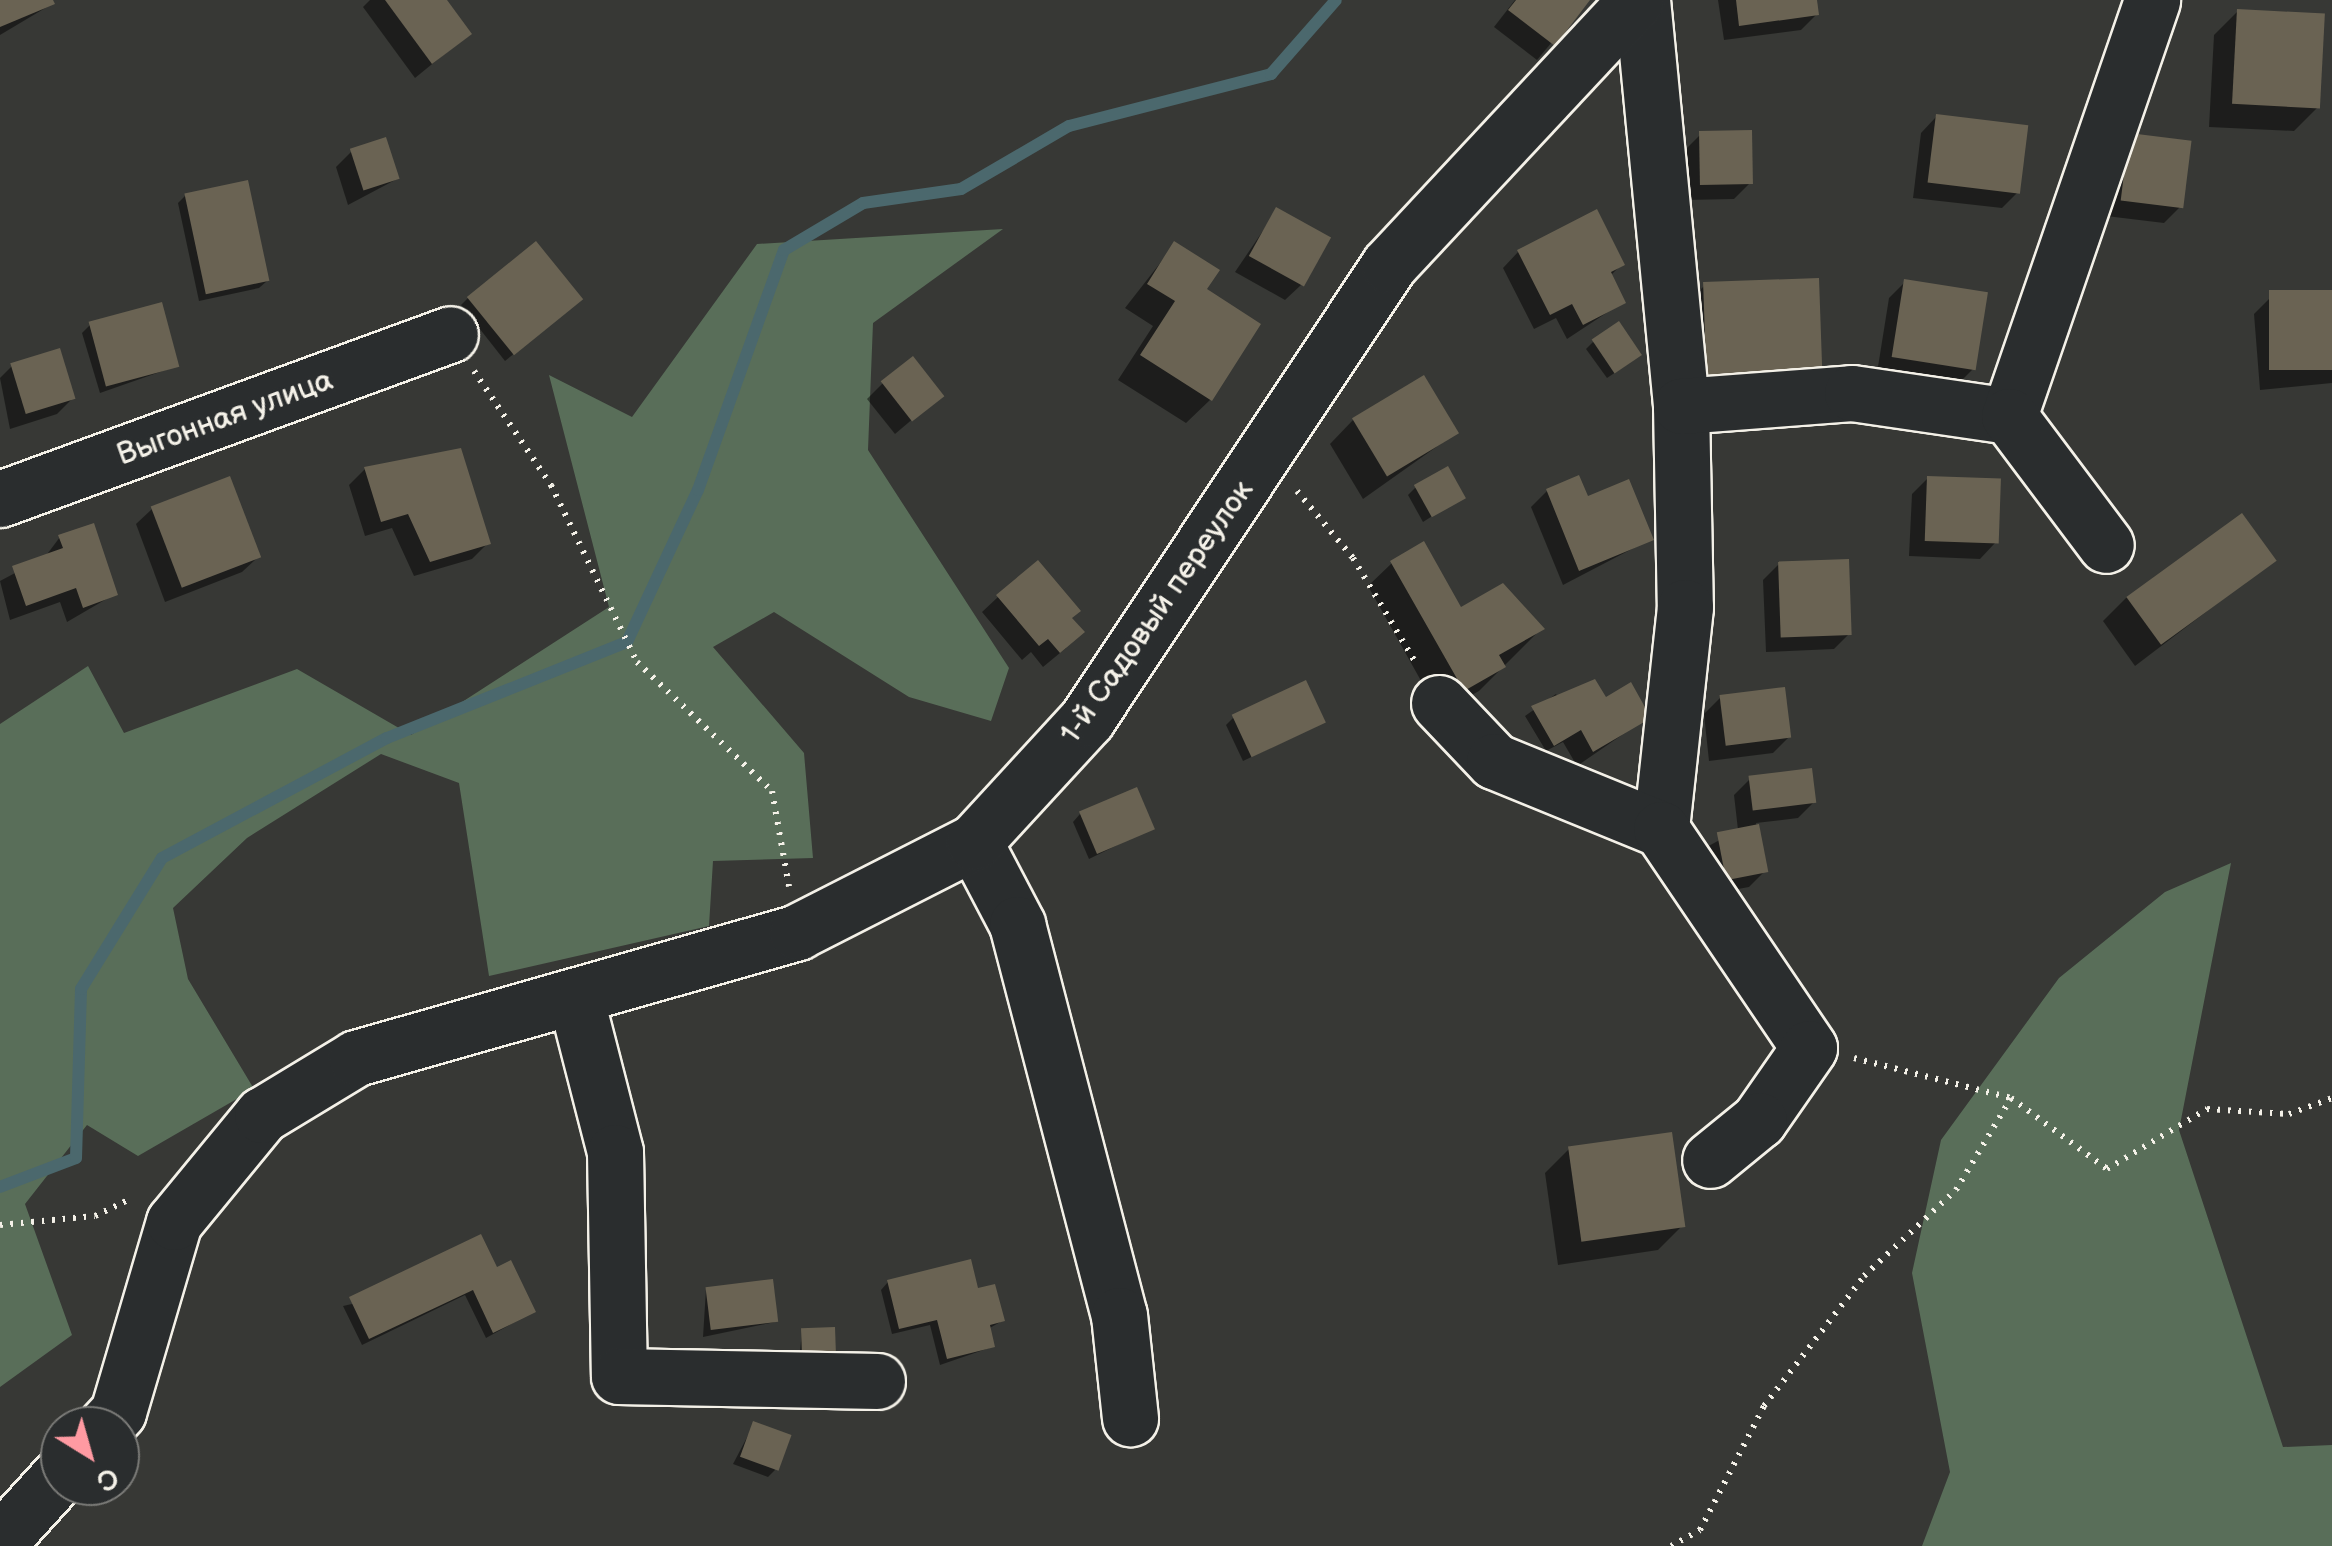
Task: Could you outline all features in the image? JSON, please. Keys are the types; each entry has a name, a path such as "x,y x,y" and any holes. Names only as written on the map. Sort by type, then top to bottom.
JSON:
{"street":[{"path":"1639,0 1681,406 1686,607 1662,829"},
{"name":"1-й Садовый переулок","path":"159,1207 262,1115 356,1058 797,932 974,842 1088,719 1267,456 1389,265 1639,0"},
{"path":"2009,416 2152,0"},
{"name":"Выгонная улица","path":"0,499 450,334"},
{"path":"1681,406 1852,393 2009,416 2106,546"},
{"path":"1439,703 1494,760 1662,829 1808,1048 1759,1120 1710,1160"},
{"path":"974,842 1017,924 1119,1315 1130,1418"},
{"path":"576,996 615,1152 620,1376 877,1381"},
{"path":"119,1406 159,1207"},
{"path":"0,1541 40,1497"}],"path":[{"path":"450,334 551,485 637,662 772,791 797,932"},
{"path":"1267,456 1353,558 1439,703"},
{"path":"1808,1048 2011,1098 2107,1168 2208,1109 2289,1114 2332,1098"},
{"path":"1670,1546 1700,1530 1764,1406 1864,1276 1956,1190 2011,1098"},
{"path":"0,1225 159,1207"}],"green space":[{"path":"1003,229 873,323 868,450 1009,668 991,721 909,697 774,612 713,647 804,753 813,858 713,861 709,926 489,976 459,783 381,754 247,838 173,908 188,979 254,1089 138,1156 87,1125 25,1204 72,1335 0,1387 0,724 88,666 124,733 297,669 411,735 609,607 549,375 632,417 757,244"},
{"path":"2231,863 2179,1130 2283,1447 2332,1445 2332,1546 1922,1546 1950,1472 1912,1273 1941,1140 2059,978 2165,892"}],"building":[{"path":"0,0 53,0 55,4 0,27"},
{"path":"385,0 447,0 472,34 432,64"},
{"path":"1516,0 1590,0 1555,46 1508,10"},
{"path":"1736,0 1817,0 1819,15 1739,26"},
{"path":"2237,9 2325,14 2320,108 2232,104"},
{"path":"1936,114 2028,125 2020,194 1928,182"},
{"path":"1752,130 1753,184 1700,185 1699,131"},
{"path":"2129,133 2192,141 2183,208 2121,200"},
{"path":"386,137 400,179 363,191 350,149"},
{"path":"248,180 269,281 206,294 184,194"},
{"path":"1276,207 1331,238 1304,287 1249,256"},
{"path":"1597,209 1625,265 1611,272 1626,303 1583,325 1572,304 1550,315 1517,250"},
{"path":"536,241 583,299 514,355 467,297"},
{"path":"1174,241 1220,270 1207,289 1261,324 1212,401 1140,355 1175,301 1147,284"},
{"path":"1819,278 1823,379 1707,383 1703,282"},
{"path":"1904,279 1988,292 1976,370 1892,357"},
{"path":"2269,290 2332,290 2332,370 2269,370"},
{"path":"162,302 179,367 106,386 89,322"},
{"path":"1619,321 1642,355 1615,373 1592,339"},
{"path":"60,348 75,399 26,414 10,363"},
{"path":"913,356 944,396 912,421 881,381"},
{"path":"1424,375 1459,433 1387,477 1352,418"},
{"path":"461,448 491,544 430,562 408,514 381,522 364,467"},
{"path":"1448,466 1466,498 1432,517 1414,485"},
{"path":"1579,475 1588,496 1629,479 1654,540 1579,571 1546,489"},
{"path":"230,476 261,557 182,588 151,506"},
{"path":"1927,476 2001,479 1999,544 1925,541"},
{"path":"2242,513 2277,561 2161,645 2126,597"},
{"path":"94,523 118,595 83,608 76,588 26,606 12,566 63,548 58,535"},
{"path":"1424,541 1461,607 1503,583 1545,629 1499,655 1506,667 1464,691 1390,561"},
{"path":"1849,559 1852,635 1781,637 1778,561"},
{"path":"1038,560 1081,611 1072,618 1085,632 1060,653 1048,639 1039,646 996,595"},
{"path":"1595,679 1606,697 1631,682 1651,718 1593,752 1581,730 1554,746 1531,706"},
{"path":"1306,680 1326,723 1252,757 1232,715"},
{"path":"1785,687 1791,738 1726,746 1719,695"},
{"path":"1812,768 1816,803 1753,811 1748,776"},
{"path":"1137,787 1155,829 1097,854 1079,812"},
{"path":"1759,824 1768,872 1726,880 1717,832"},
{"path":"1672,1132 1685,1227 1581,1242 1568,1147"},
{"path":"481,1234 497,1267 511,1260 536,1312 493,1333 473,1290 369,1339 349,1297"},
{"path":"971,1259 978,1288 995,1284 1005,1321 990,1325 995,1347 947,1359 937,1320 899,1329 887,1280"},
{"path":"773,1279 778,1322 711,1330 706,1287"},
{"path":"835,1327 837,1374 803,1375 801,1328"},
{"path":"753,1421 792,1435 779,1471 740,1457"}],"waterway":[{"path":"0,1187 76,1158 81,989 162,858 387,738 627,642 698,490 784,250 863,203 961,189 1069,126 1271,74 1336,0"}]}
